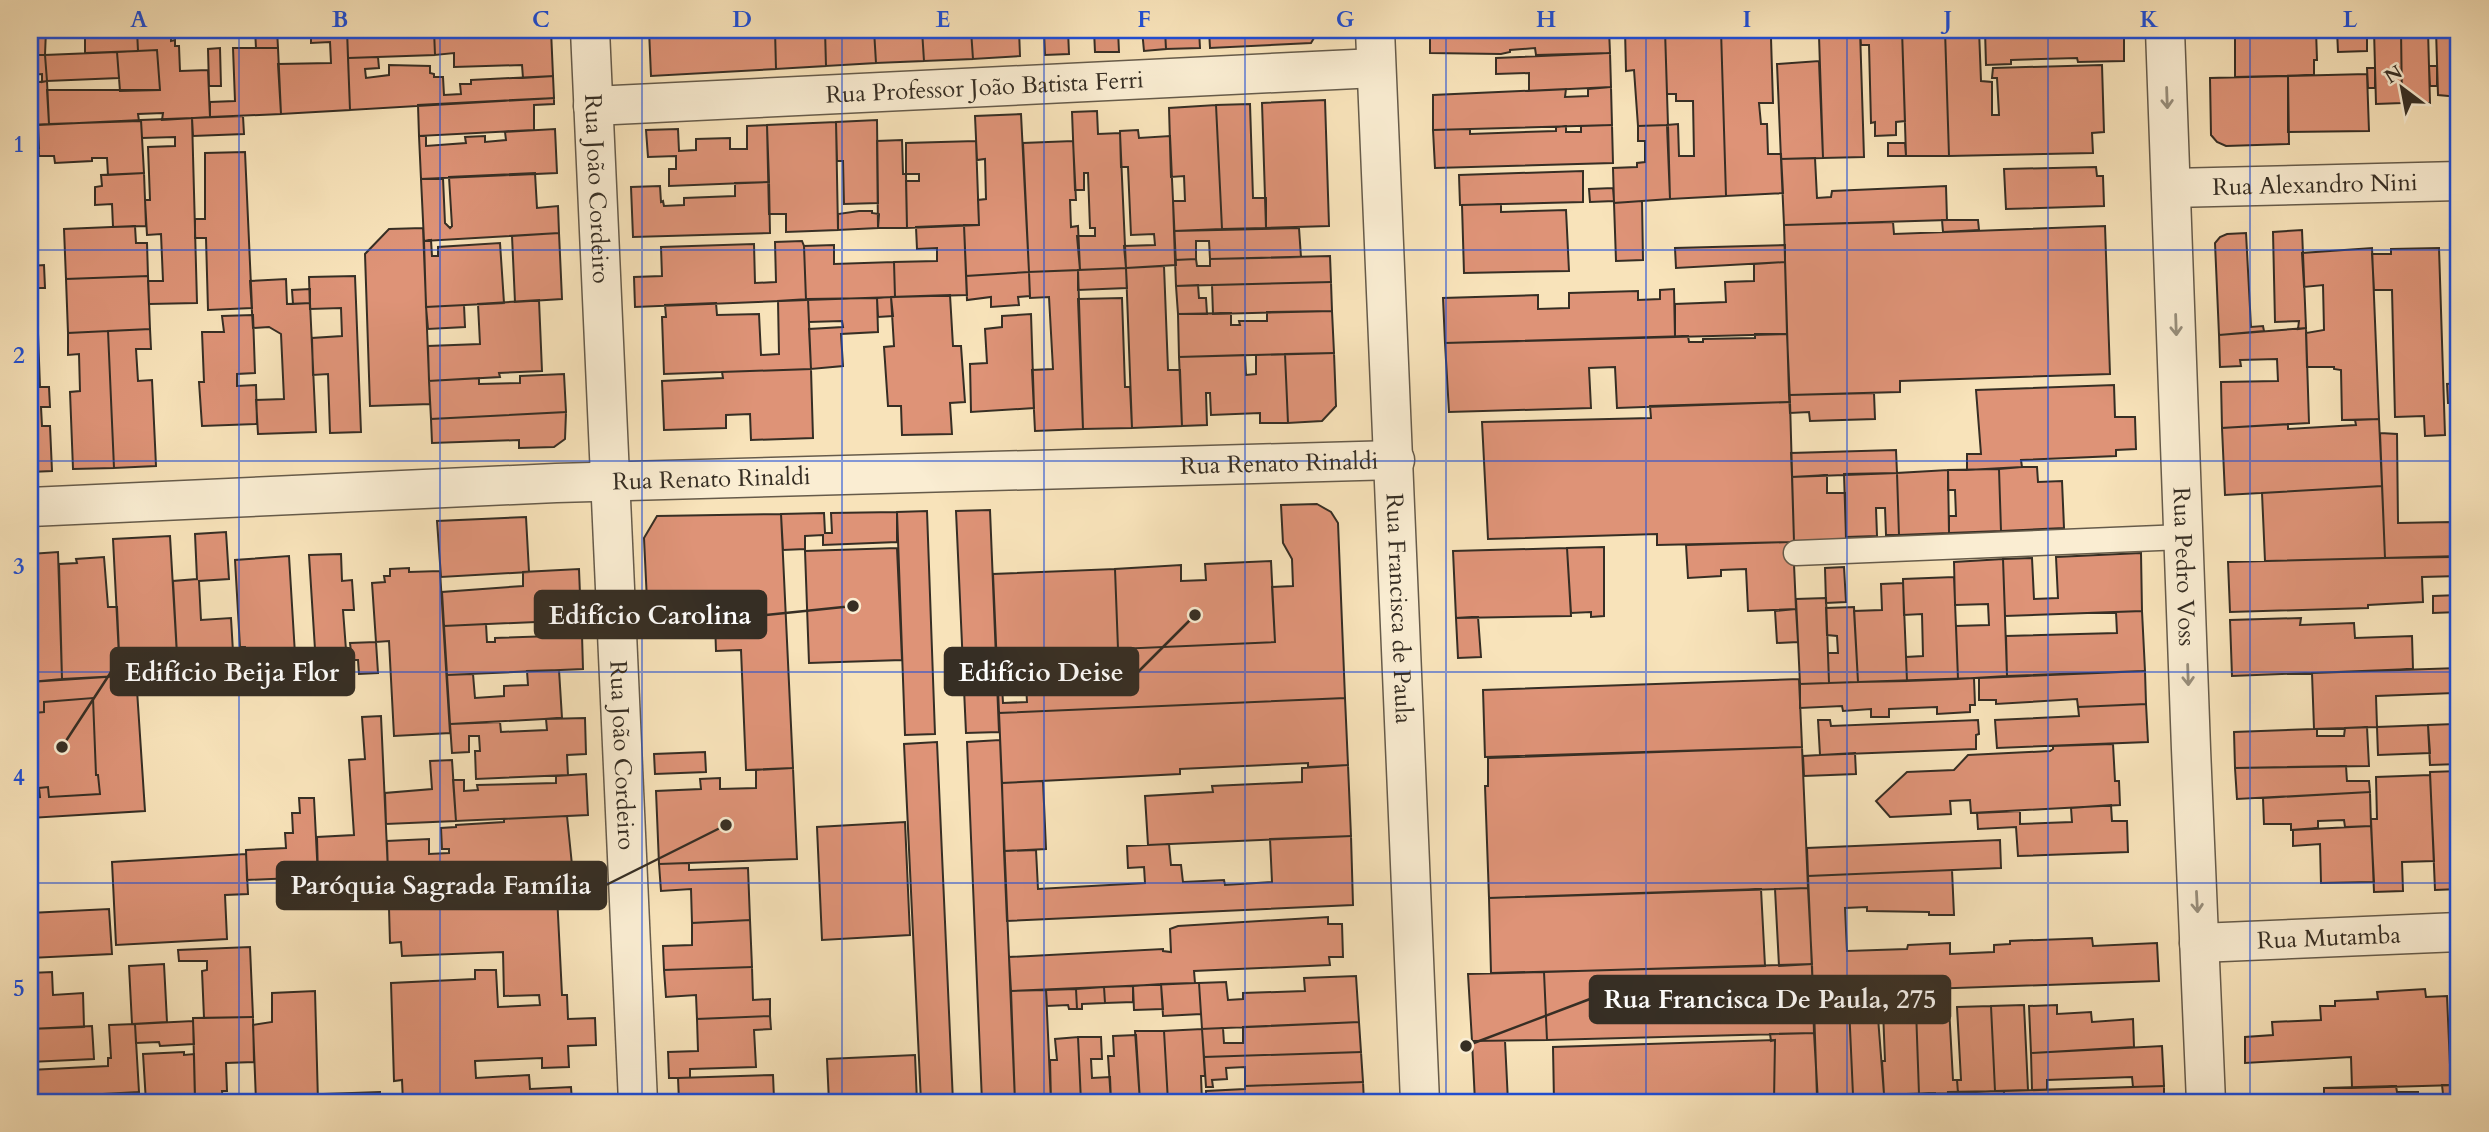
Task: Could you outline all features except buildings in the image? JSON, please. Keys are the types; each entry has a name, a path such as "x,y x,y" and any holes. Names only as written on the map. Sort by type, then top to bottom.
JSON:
{"street":[{"name":"Rua João Cordeiro","path":"590,30 638,1102"},
{"name":"Rua Francisca de Paula","path":"1375,30 1420,1102"},
{"name":"Rua Pedro Voss","path":"2165,30 2206,1102"},
{"name":"Rua Professor João Batista Ferri","path":"593,106 1376,68"},
{"name":"Rua Alexandro Nini","path":"2171,188 2459,181"},
{"name":"Rua Renato Rinaldi","path":"30,507 610,481 1395,460"},
{"name":"Rua Mutamba","path":"2199,943 2459,932"}],"lane":[{"path":"1796,553 2183,537"}],"place":[{"name":"Edifício Carolina","path":"853,606"},
{"name":"Edifício Deise","path":"1195,615"},
{"name":"Edifício Beija Flor","path":"62,747"},
{"name":"Paróquia Sagrada Família","path":"726,825"},
{"name":"Rua Francisca De Paula, 275","path":"1466,1046"}]}
